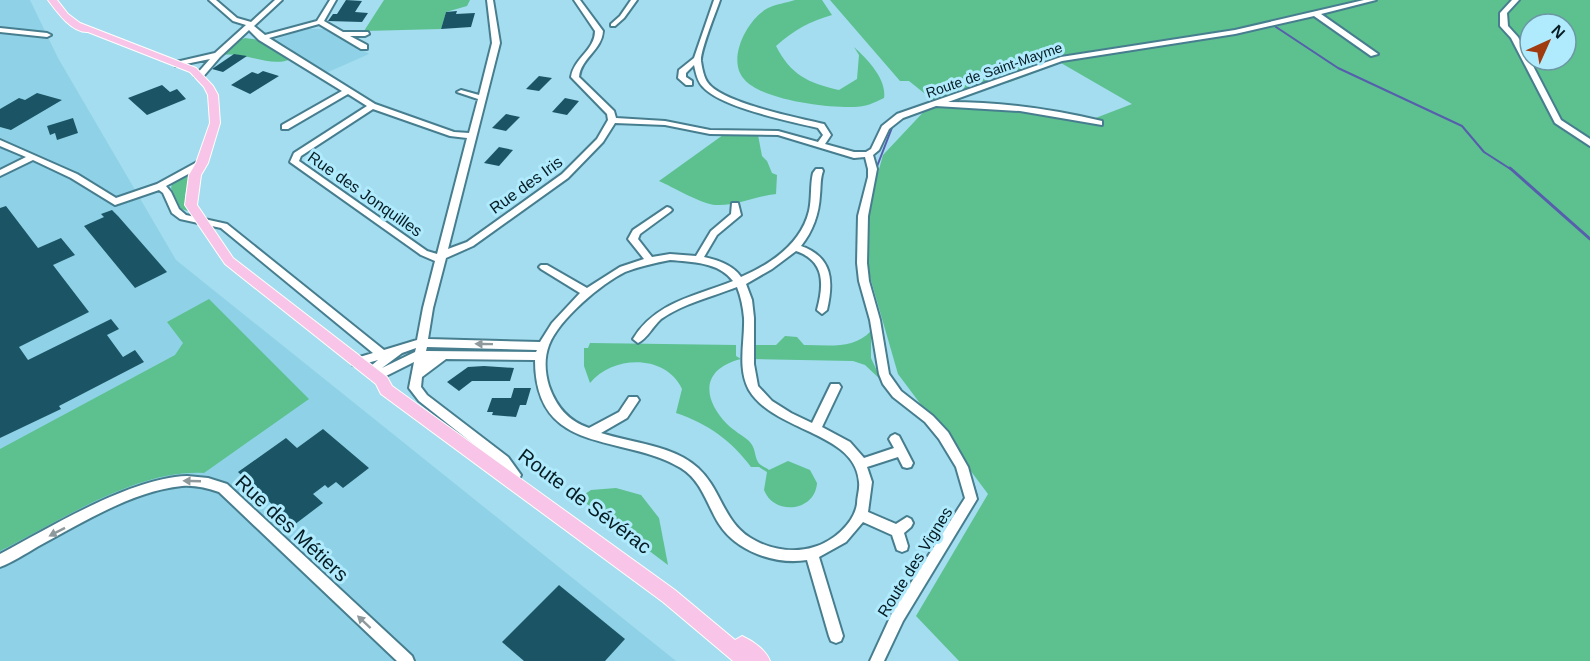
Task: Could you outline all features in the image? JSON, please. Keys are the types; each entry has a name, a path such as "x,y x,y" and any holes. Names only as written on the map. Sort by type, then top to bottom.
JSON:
{"main road":[{"path":"52,0 65,16 86,30 94,31 185,68 194,77 202,71 213,95 215,123 202,163 198,214"},
{"name":"Route de Sévérac","path":"198,214 226,256 279,303 306,320 376,376 391,382 761,661"},
{"name":"Route de Sévérac","path":"376,376 386,390 669,596 747,661"}],"street":[{"path":"212,0 235,20 250,25 264,39 372,106 453,134 472,136"},
{"path":"202,71 279,0"},
{"path":"490,0 496,43 442,255 420,349 415,388 423,399 504,461 515,475"},
{"path":"577,0 598,29 597,44 579,62 575,77 611,112 612,120 679,125 710,132 778,133 854,155 868,154"},
{"path":"598,29 608,29 622,18 634,0"},
{"path":"689,83 682,78 682,72 697,59 717,0"},
{"name":"Route de Saint-Mayme","path":"868,154 875,150 890,122 907,113 939,104 950,97 1061,59 1235,32 1373,0"},
{"path":"1516,0 1503,13 1504,26 1514,37 1558,121 1590,143"},
{"path":"241,34 264,39 320,22 331,3"},
{"path":"1315,13 1374,54"},
{"path":"320,22 364,46"},
{"path":"0,30 47,35"},
{"path":"340,34 365,34"},
{"path":"185,68 217,55"},
{"path":"697,59 706,87 736,102 821,126 827,135 821,144"},
{"path":"285,126 347,91"},
{"path":"461,92 482,98"},
{"path":"939,104 974,103 1022,107 1099,123"},
{"name":"Rue des Jonquilles","path":"372,106 297,155 294,162 430,257 442,255"},
{"name":"Rue des Iris","path":"442,255 470,244 565,176 600,141 612,120"},
{"path":"0,143 33,156 99,189 115,202 160,186 202,163"},
{"name":"Route des Vignes","path":"868,154 873,169 863,212 862,258 866,289 876,321 877,344 885,378 943,436 969,486 971,500 898,616 877,661"},
{"path":"0,173 33,156"},
{"path":"638,339 643,329 672,307 741,282 795,247 808,228 815,207 816,175 819,171"},
{"path":"160,186 166,192 175,211 183,217 198,214 224,226 380,354"},
{"path":"699,258 714,233 736,215 735,205"},
{"path":"649,260 633,239 636,232 667,210"},
{"path":"795,247 820,259 823,267 825,301 822,310"},
{"path":"699,258 715,262 741,282 747,295 749,374 755,390 770,406 799,422 816,427 838,438 860,464 868,491 861,515 850,529 832,544 812,554 788,555 768,552 741,540 724,523 704,481 686,465 588,434 561,416 550,402 542,384 541,351 559,322 586,292 626,266 649,260 699,258"},
{"path":"543,267 586,292"},
{"path":"376,376 420,349 444,356 541,351"},
{"path":"376,376 400,350"},
{"path":"357,362 400,350 541,351"},
{"path":"417,375 444,356"},
{"path":"816,427 835,387"},
{"path":"588,434 623,415 633,400"},
{"path":"895,439 908,463"},
{"path":"860,464 901,451"},
{"name":"Rue des Métiers","path":"0,561 132,494 158,485 182,481 204,482 223,488 407,661"},
{"path":"861,515 902,527 902,546"},
{"path":"812,554 836,636"}],"shaded area":[{"path":"0,0 30,0 58,58 176,260 676,661 0,661"},
{"path":"304,29 326,29 369,54 326,73 274,40"}],"green space":[{"path":"384,0 470,0 467,6 446,12 441,29 364,31"},
{"path":"795,0 822,0 832,15 802,27 776,46 794,71 809,81 839,90 857,79 859,55 854,47 870,63 879,77 884,98 858,107 812,104 765,92 744,79 739,71 738,50 753,20 774,5"},
{"path":"830,0 1590,0 1590,661 959,661 916,616 988,494 898,374 868,270 868,209 883,155 930,105 1024,105 1093,119 1132,104 1061,63 1010,82 934,101 909,81 900,81"},
{"path":"245,38 261,40 291,59 275,62 224,55 237,41"},
{"path":"723,135 758,135 762,156 772,173 777,175 776,194 716,205 695,199 659,181"},
{"path":"191,170 185,196 188,211 181,209 171,188 173,180"},
{"path":"209,299 309,399 204,473 178,474 152,479 126,488 73,512 0,551 0,449 175,355 183,343 167,322"},
{"path":"871,331 871,358 881,380 865,365 853,361 753,359 755,345 776,345 785,336 797,337 804,345 831,346 856,341"},
{"path":"590,343 736,345 736,356 741,359 718,370 712,377 710,395 713,404 727,424 751,444 760,464 769,470 788,461 810,470 817,483 815,493 802,505 785,507 776,504 764,490 767,472 759,467 751,467 727,441 709,428 676,413 682,389 664,369 639,362 625,363 612,367 590,383 584,366 584,348 588,348"},
{"path":"616,488 641,495 659,518 668,565 579,498 591,490"}],"building":[{"path":"346,0 362,1 355,12 368,13 362,22 328,21 333,14 337,14"},
{"path":"457,11 456,14 475,13 471,27 441,29 446,12"},
{"path":"234,54 247,56 223,72 212,69"},
{"path":"263,71 279,76 250,94 231,85 252,72 258,74"},
{"path":"539,76 552,78 539,91 526,89"},
{"path":"162,85 170,92 177,89 186,99 147,115 128,98"},
{"path":"37,93 62,100 11,130 0,127 0,109 19,98 25,100"},
{"path":"565,98 579,101 567,115 552,112"},
{"path":"506,114 520,117 506,131 492,128"},
{"path":"73,118 78,133 57,140 55,133 50,135 47,126"},
{"path":"499,147 513,150 499,166 484,163"},
{"path":"6,206 38,248 61,238 75,255 53,265 89,312 19,347 28,360 111,319 119,329 107,335 123,357 135,350 144,362 59,406 61,409 0,438 0,208"},
{"path":"112,210 167,272 135,288 84,226 104,217 101,214"},
{"path":"468,367 514,368 510,381 472,381 459,391 447,382"},
{"path":"514,388 531,388 526,405 520,405 516,417 492,415 493,412 487,412 492,398 511,398"},
{"path":"323,429 369,468 343,488 336,482 328,488 325,485 313,494 323,503 294,525 238,472 286,438 297,448"},
{"path":"559,585 625,639 605,661 524,661 502,642"}],"waterway":[{"path":"1273,25 1338,68 1462,126 1484,152 1512,170"},
{"path":"952,95 994,79"},
{"path":"876,169 893,125"},
{"path":"1510,168 1590,239"},
{"path":"972,483 976,496"}]}
